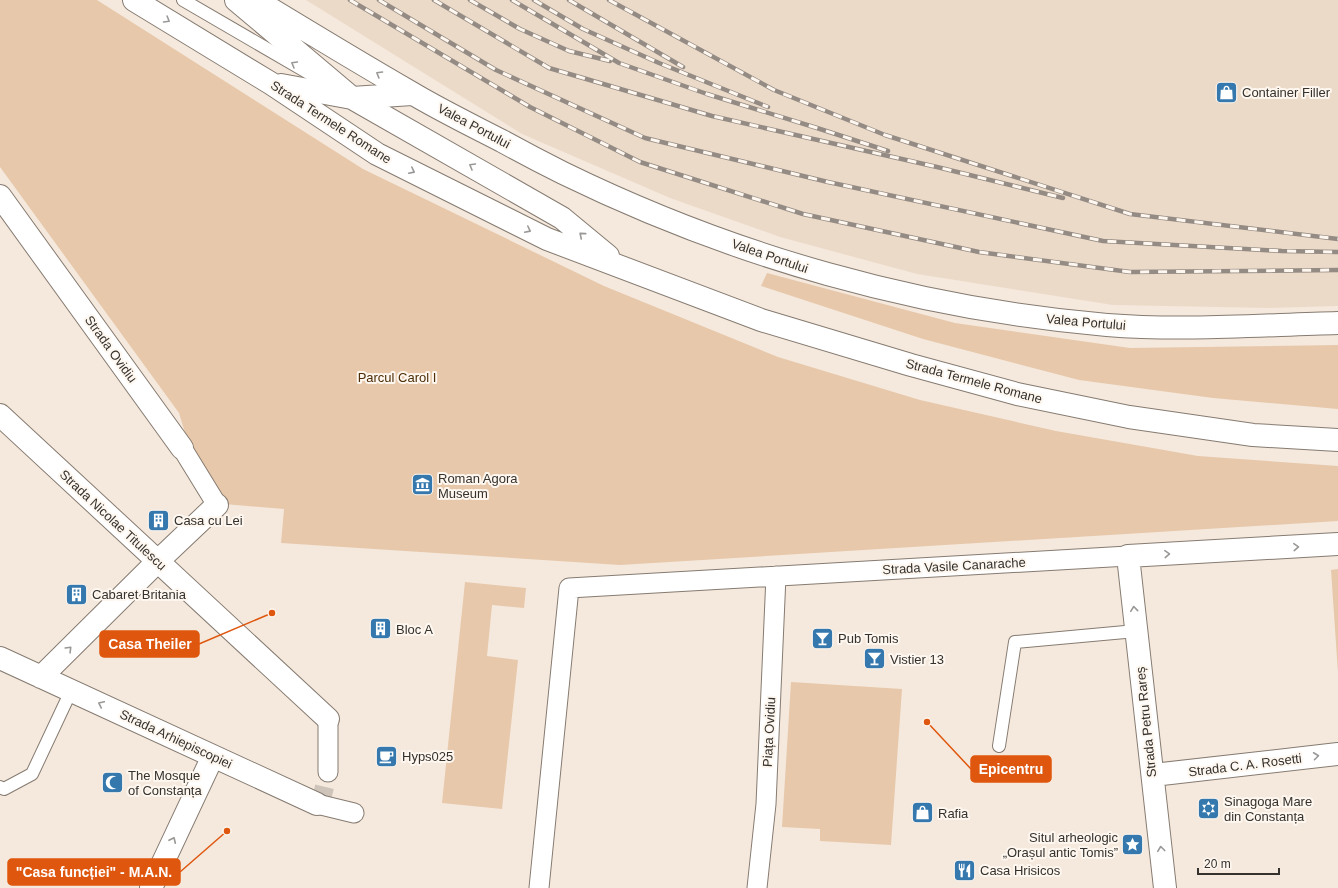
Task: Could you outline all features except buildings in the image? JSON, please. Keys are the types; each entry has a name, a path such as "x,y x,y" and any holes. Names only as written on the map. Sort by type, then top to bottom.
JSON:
{"street":[{"name":"Strada Termele Romane","path":"134,0 272,84 377,154 546,239 761,320 911,365 1016,394 1129,417 1237,432 1338,440"},
{"name":"Strada Termele Romane","path":"236,0 352,98 562,218 623,268"},
{"name":"Valea Portului","path":"256,0 412,94 563,173 655,215 775,259 849,281 931,299 1019,315 1109,325 1187,327 1338,323"},
{"path":"272,84 352,98 412,94"},
{"name":"Strada Ovidiu","path":"0,196 182,448 217,505"},
{"name":"Strada Nicolae Titulescu","path":"0,415 328,719 328,772"},
{"path":"41,677 217,505"},
{"name":"Strada Vasile Canarache","path":"539,888 569,588 1338,544"},
{"name":"Strada Petru Rareș","path":"1128,556 1166,888"},
{"name":"Piața Ovidiu","path":"758,888 766,804 776,576"},
{"name":"Strada Arhiepiscopiei","path":"0,658 317,804 354,814"},
{"name":"Strada C. A. Rosetti","path":"1152,776 1338,754"},
{"path":"150,888 213,756"}],"lane":[{"path":"183,0 352,98"},
{"path":"999,746 1015,642 1136,631"},
{"path":"0,787 4,789 32,774 71,691"}],"shaded area":[{"path":"306,0 1338,0 1338,306 1269,308 1113,305 917,274 780,237 670,198 522,134"}],"green space":[{"name":"Parcul Carol I","path":"0,0 97,0 363,169 604,286 778,357 920,400 1056,431 1198,456 1338,466 1338,521 620,565 281,543 284,509 224,504 190,449 179,413 0,167"},
{"path":"767,273 955,323 1130,348 1338,345 1338,409 1213,398 1079,380 923,339 761,286"},
{"path":"1338,569 1338,673 1331,570"},
{"path":"465,582 526,588 524,608 492,605 487,656 518,660 502,809 442,803"},
{"path":"791,682 902,689 891,845 820,841 820,829 782,827"}],"tunnel":[{"path":"317,804 323,793 328,772"}],"railway":[{"path":"350,0 530,107 640,162 803,214 979,252 1130,272 1338,270"},
{"path":"379,0 496,70 645,138 828,182 1103,241 1282,251 1338,252"},
{"path":"434,0 549,68 712,116 937,167 1063,198"},
{"path":"470,0 520,29 569,51 610,61"},
{"path":"512,0 619,63 707,94 888,151"},
{"path":"534,0 583,29 659,63 768,107"},
{"path":"569,0 683,67"},
{"path":"609,0 774,90 885,135 1130,214 1338,239"}],"place":[{"name":"Container Filler","path":"1227,92"},
{"name":"Roman Agora Museum","path":"423,485"},
{"name":"Casa cu Lei","path":"158,520"},
{"name":"Cabaret Britania","path":"77,594"},
{"name":"Casa Theiler","path":"272,613"},
{"name":"Bloc A","path":"380,629"},
{"name":"Pub Tomis","path":"823,638"},
{"name":"Vistier 13","path":"874,659"},
{"name":"Epicentru","path":"927,722"},
{"name":"Hyps025","path":"387,756"},
{"name":"The Mosque of Constanța","path":"112,782"},
{"name":"Sinagoga Mare din Constanța","path":"1208,808"},
{"name":"Rafia","path":"923,813"},
{"name":"\"Casa funcției\" - M.A.N.","path":"227,831"},
{"name":"Situl arheologic „Orașul antic Tomis”","path":"1133,844"},
{"name":"Casa Hrisicos","path":"964,870"}]}
